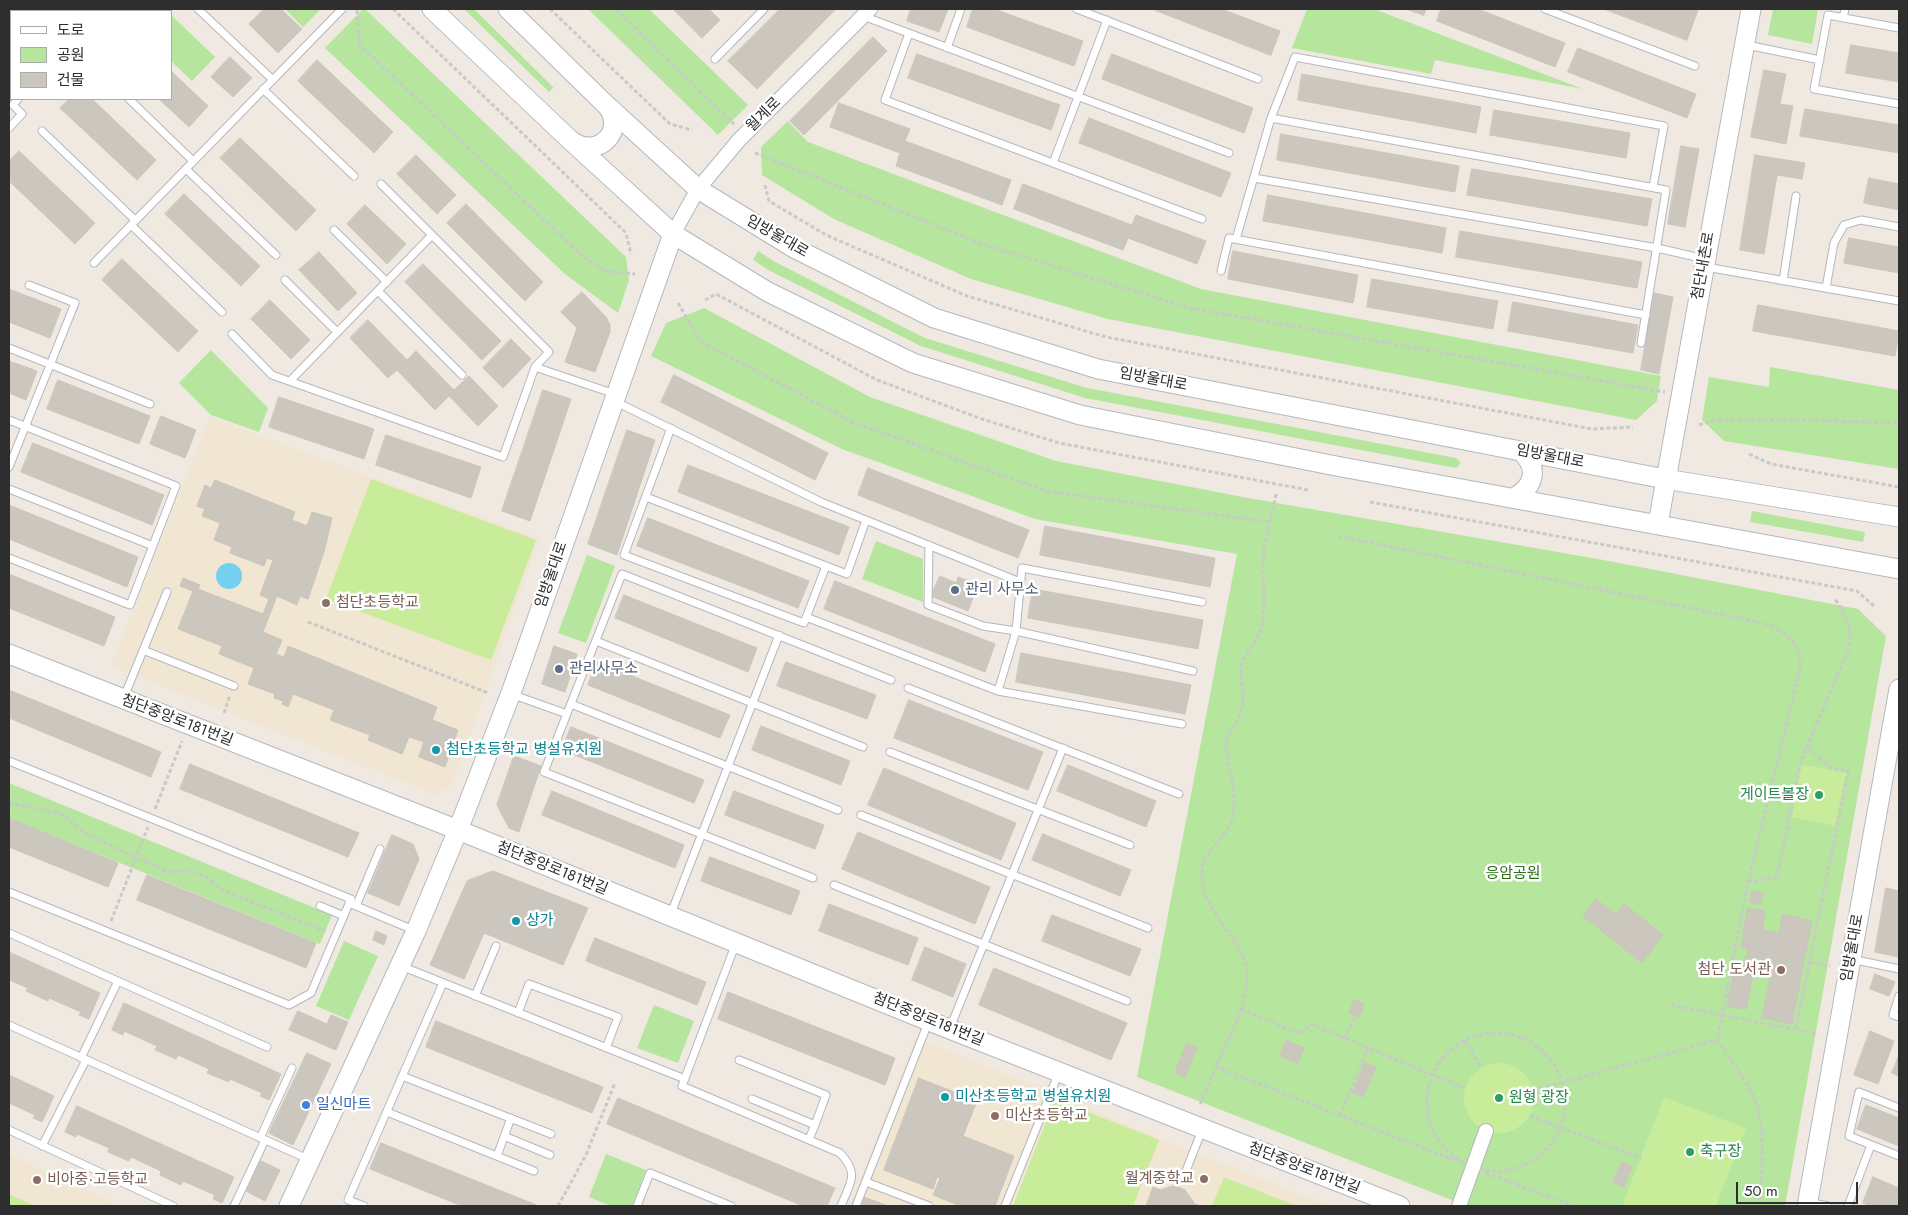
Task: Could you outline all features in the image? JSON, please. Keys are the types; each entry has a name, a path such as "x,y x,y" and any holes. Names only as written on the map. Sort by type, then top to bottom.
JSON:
{"street":[{"path":"432,9 673,234 768,292 913,363 1080,415 1336,466 1899,569"},
{"name":"임방울대로","path":"508,9 698,189 794,248 934,318 1098,369 1665,479 1899,517"},
{"name":"첨단내촌로","path":"1658,524 1751,9"},
{"name":"월계로","path":"673,234 698,189 739,140 867,12"},
{"path":"568,138 574,144 590,148 605,142 613,128 614,120 612,112 604,102"},
{"name":"임방울대로","path":"458,830 511,693 673,234"},
{"path":"1514,498 1523,493 1532,480 1531,463 1521,451"},
{"name":"첨단중앙로181번길","path":"9,654 458,830 1202,1130 1400,1206"},
{"name":"임방울대로","path":"1807,1204 1851,959 1894,742 1899,689"},
{"path":"289,1206 416,931 458,830"},
{"path":"1459,1206 1486,1131"}],"lane":[{"path":"198,9 273,80"},
{"path":"94,263 342,9"},
{"path":"715,59 764,9"},
{"path":"947,48 960,9"},
{"path":"1077,9 1258,79"},
{"path":"1545,9 1561,12 1695,66"},
{"path":"1843,18 1845,9"},
{"path":"867,12 909,33 947,48 1229,153"},
{"path":"1899,28 1828,15 1814,89 1899,104"},
{"path":"1053,163 1107,20"},
{"path":"909,33 885,100 1202,219"},
{"path":"1744,44 1820,60"},
{"path":"1236,240 1272,118 1295,57 1664,126 1653,187"},
{"path":"263,89 354,176"},
{"path":"130,100 194,161"},
{"path":"9,128 22,114 11,103"},
{"path":"1272,118 1666,190 1641,343"},
{"path":"42,131 222,312"},
{"path":"186,169 276,255"},
{"path":"1254,178 1657,248 1704,263 1783,281 1899,301"},
{"path":"232,334 272,375 503,457 535,366 549,352 381,184"},
{"path":"1783,281 1796,196"},
{"path":"1826,288 1834,243 1844,225 1861,220 1899,227"},
{"path":"334,230 387,282"},
{"path":"290,381 432,236"},
{"path":"1221,271 1229,238 1646,315"},
{"path":"285,280 337,332"},
{"path":"9,467 75,302 29,285"},
{"path":"378,291 462,375"},
{"path":"9,348 150,404"},
{"path":"535,366 614,397 671,428 822,502 1020,582"},
{"path":"9,420 176,486 130,605 9,558"},
{"path":"671,428 624,555 804,623 826,566"},
{"path":"9,489 153,546"},
{"path":"646,497 847,574 866,520"},
{"path":"929,545 928,605 982,626 1016,631 1192,671"},
{"path":"998,691 1016,631 1022,568 1202,602"},
{"path":"813,878 544,772 622,574 891,680"},
{"path":"123,700 167,592"},
{"path":"806,617 998,691 1182,724"},
{"path":"670,916 779,635"},
{"path":"596,641 863,747"},
{"path":"143,650 234,686"},
{"path":"908,688 1179,794"},
{"path":"511,693 567,714"},
{"path":"571,704 838,810"},
{"path":"950,1028 1063,748"},
{"path":"890,752 1130,845"},
{"path":"9,761 351,899 352,904 416,931"},
{"path":"861,814 1148,928"},
{"path":"9,892 289,1005 311,993 344,916 380,849"},
{"path":"834,885 1127,1002"},
{"path":"320,906 344,916"},
{"path":"9,933 267,1047"},
{"path":"736,943 682,1086 840,1153 851,1165 853,1172 841,1206"},
{"path":"475,996 496,946"},
{"path":"1851,959 1899,970"},
{"path":"400,966 685,1079"},
{"path":"42,1146 118,981"},
{"path":"364,1206 348,1200 443,983"},
{"path":"518,1013 529,984 618,1017 606,1048"},
{"path":"1899,996 1893,1015 1899,1018"},
{"path":"856,1206 929,1021"},
{"path":"9,1025 310,1160"},
{"path":"739,1060 826,1095 810,1139"},
{"path":"234,1206 292,1068"},
{"path":"1005,1206 1059,1072"},
{"path":"402,1076 551,1134"},
{"path":"1899,1108 1859,1092 1849,1136 1899,1156"},
{"path":"752,1099 815,1125"},
{"path":"386,1112 534,1171"},
{"path":"497,1156 511,1118"},
{"path":"9,1130 173,1206"},
{"path":"1184,1176 1202,1130"},
{"path":"504,1136 550,1155"},
{"path":"1848,1206 1871,1145"},
{"path":"637,1206 650,1173 731,1206"},
{"path":"866,1182 929,1206"},
{"path":"1807,1204 1828,1206"}],"path":[{"path":"393,9 626,233 631,254"},
{"path":"550,9 670,124 692,130"},
{"path":"615,9 734,124"},
{"path":"357,10 360,45 434,116 581,255 605,271 634,274"},
{"path":"754,153 982,244 1190,308 1664,392"},
{"path":"765,185 769,201 826,235 967,296 1106,337 1592,429 1633,427"},
{"path":"705,300 716,294 877,380 982,419 1059,443 1308,490"},
{"path":"678,303 701,342 855,423 1046,491 1270,522"},
{"path":"1699,425 1716,420 1899,423"},
{"path":"1749,454 1771,464 1899,487"},
{"path":"1200,1104 1241,1009 1247,978 1246,965 1238,946 1217,919 1205,894 1202,868 1232,820 1233,781 1225,743 1237,723 1242,706 1241,665 1246,653 1259,634 1262,621 1262,563 1276,494"},
{"path":"1370,502 1857,591 1874,606"},
{"path":"1338,536 1763,623 1780,630 1795,642 1801,656 1800,670 1748,882 1717,1040 1742,1076 1756,1105 1762,1136 1759,1206"},
{"path":"1748,882 1777,877 1801,761 1848,650 1851,638 1850,626 1845,614 1834,599"},
{"path":"308,622 488,693"},
{"path":"224,713 234,686"},
{"path":"154,812 182,741"},
{"path":"1796,1029 1848,772 1832,768 1807,748"},
{"path":"9,803 64,815 83,832 167,872 188,871 197,873 205,876 222,890 326,931"},
{"path":"110,924 150,822"},
{"path":"1810,962 1830,966"},
{"path":"1671,1005 1818,1034"},
{"path":"1241,1009 1300,1034 1311,1024 1466,1089"},
{"path":"1345,1039 1354,1018"},
{"path":"1504,1032 1526,1038 1545,1051 1558,1069 1562,1081 1566,1090 1566,1115 1557,1138 1542,1156 1520,1168 1496,1172 1473,1168 1453,1157 1438,1140 1428,1119 1427,1097 1432,1075 1444,1056 1465,1040 1482,1033 1504,1032"},
{"path":"1465,1040 1481,1068"},
{"path":"1534,1090 1717,1040"},
{"path":"1340,1116 1368,1048"},
{"path":"1216,1067 1574,1206"},
{"path":"558,1206 586,1155 615,1083"},
{"path":"1530,1116 1641,1158"}],"shaded area":[{"name":"첨단초등학교","path":"210,417 539,539 452,785 436,795 111,666"},
{"name":"미산초등학교","path":"915,1037 1162,1139 1330,1206 850,1206"},
{"name":"비아중·고등학교","path":"9,1154 121,1206 9,1206"}],"green space":[{"path":"285,9 321,9 303,27"},
{"path":"363,9 626,257 629,280 618,313 565,274 325,48"},
{"path":"464,9 474,9 553,87 557,83 549,92"},
{"path":"588,9 649,9 748,105 718,135"},
{"path":"1307,9 1374,9 1583,89 1435,60 1431,74 1292,48"},
{"path":"1773,9 1818,9 1812,44 1768,35"},
{"path":"172,16 215,57 192,81 172,62"},
{"path":"788,121 808,142 1201,289 1661,376 1657,401 1636,420 1108,319 971,279 834,219 762,175 761,147"},
{"path":"758,251 775,262 925,338 1087,388 1456,458 1461,463 1456,468 1085,398 921,346 770,271 753,260"},
{"name":"응암공원","path":"704,308 870,397 1056,461 1248,498 1598,559 1858,609 1886,636 1785,1206 1467,1206 1137,1077 1237,554 1035,519 842,449 651,356 666,323"},
{"path":"211,350 268,408 259,432 211,415 179,383"},
{"path":"1770,367 1899,390 1899,469 1724,441 1702,420 1709,377 1769,387"},
{"path":"371,479 536,540 491,660 326,599"},
{"path":"1752,511 1865,532 1863,542 1750,522"},
{"path":"876,541 923,559 923,602 862,579"},
{"path":"587,555 615,566 586,643 558,633"},
{"name":"게이트볼장","path":"1801,764 1846,773 1835,826 1792,817"},
{"path":"9,783 332,915 320,944 9,818"},
{"path":"344,941 378,956 349,1020 316,1006"},
{"path":"654,1005 694,1021 678,1063 637,1048"},
{"name":"원형 광장","path":"1499,1063 1512,1066 1524,1073 1531,1085 1534,1098 1531,1111 1524,1123 1512,1130 1499,1133 1486,1130 1474,1123 1467,1111 1464,1098 1467,1085 1474,1073 1486,1066"},
{"name":"축구장","path":"1664,1097 1746,1128 1716,1206 1622,1206"},
{"path":"1055,1099 1159,1140 1133,1206 1013,1206"},
{"path":"606,1154 646,1170 632,1206 611,1206 589,1197"},
{"path":"1224,1177 1296,1206 1212,1206"},
{"path":"9,1194 33,1205 9,1206"}],"water":[{"path":"229,563 238,567 242,576 238,585 229,589 220,585 216,576 220,567"}],"building":[{"path":"36,9 78,10 37,10"},
{"path":"264,9 281,9 302,29 278,53 249,24"},
{"path":"673,9 709,9 720,20 702,38"},
{"path":"780,9 836,9 757,89 728,61"},
{"path":"911,9 948,9 939,32 907,21"},
{"path":"973,9 994,9 1083,41 1074,66 967,27"},
{"path":"1152,9 1221,9 1280,31 1271,55"},
{"path":"1406,9 1426,9 1424,15"},
{"path":"1441,9 1478,9 1565,43 1555,67 1437,21"},
{"path":"1604,9 1694,9 1698,10 1687,40"},
{"path":"873,37 887,51 804,135 790,121"},
{"path":"9,40 10,80 9,78"},
{"path":"1851,45 1899,53 1899,82 1846,73"},
{"path":"1578,48 1696,94 1687,118 1568,72"},
{"path":"917,54 1060,105 1051,130 908,78"},
{"path":"1112,54 1253,108 1244,133 1102,79"},
{"path":"230,57 252,78 233,97 211,77"},
{"path":"317,60 393,132 374,153 298,81"},
{"path":"1764,70 1786,74 1780,104 1793,106 1786,144 1751,137"},
{"path":"172,72 208,106 189,127 160,100 172,100"},
{"path":"1302,74 1481,107 1476,133 1298,100"},
{"path":"68,100 93,100 156,160 137,180 60,108"},
{"path":"839,103 910,129 905,141 1011,180 1002,205 896,166 900,153 830,127"},
{"path":"1805,109 1899,125 1899,153 1800,136"},
{"path":"1494,110 1630,133 1626,158 1490,135"},
{"path":"1089,118 1231,173 1221,197 1079,143"},
{"path":"1281,134 1459,166 1455,192 1277,160"},
{"path":"240,138 316,210 296,231 220,158"},
{"path":"1681,146 1699,149 1685,227 1668,224"},
{"path":"19,151 95,223 75,244 9,181 9,161"},
{"path":"416,155 456,195 437,214 397,174"},
{"path":"1755,155 1805,163 1802,179 1777,175 1764,254 1740,250"},
{"path":"1472,169 1652,199 1647,226 1467,195"},
{"path":"1869,178 1899,184 1899,210 1864,203"},
{"path":"1023,184 1132,225 1136,215 1206,241 1197,264 1128,238 1123,250 1014,209"},
{"path":"184,194 260,266 241,286 165,214"},
{"path":"1268,195 1446,228 1442,253 1263,221"},
{"path":"466,204 543,282 525,301 447,223"},
{"path":"365,205 406,244 387,264 347,224"},
{"path":"1460,231 1642,262 1637,288 1456,257"},
{"path":"1849,238 1899,247 1899,273 1844,263"},
{"path":"1233,251 1358,275 1353,303 1228,279"},
{"path":"319,252 357,293 338,311 299,270"},
{"path":"122,259 198,331 178,352 102,280"},
{"path":"423,264 501,341 482,360 405,282"},
{"path":"1372,279 1498,301 1493,329 1367,307"},
{"path":"9,289 61,309 50,338 9,322"},
{"path":"582,292 606,317 610,325 610,332 595,372 565,362 577,328 561,312"},
{"path":"1654,293 1673,297 1659,374 1641,370"},
{"path":"270,300 310,340 291,359 251,319"},
{"path":"1513,302 1638,325 1633,353 1508,331"},
{"path":"1758,305 1899,331 1895,356 1753,331"},
{"path":"368,320 407,360 416,351 454,390 469,376 498,406 478,426 449,396 435,410 397,370 388,378 350,338"},
{"path":"511,339 531,359 503,388 483,368"},
{"path":"9,361 37,371 26,400 9,393"},
{"path":"674,375 828,453 815,480 661,402"},
{"path":"58,380 150,416 139,444 47,409"},
{"path":"543,390 571,399 530,521 502,511"},
{"path":"279,397 374,429 364,459 269,427"},
{"path":"161,416 196,430 185,458 150,444"},
{"path":"627,430 655,440 617,555 588,544"},
{"path":"386,435 481,467 471,498 376,465"},
{"path":"33,443 164,495 152,525 21,472"},
{"path":"688,465 849,527 839,555 678,492"},
{"path":"868,468 1029,530 1018,558 858,495"},
{"name":"첨단초등학교","path":"215,480 295,512 292,520 307,526 312,512 332,518 324,552 308,599 300,596 297,605 277,596 263,632 282,640 276,654 284,657 288,646 437,707 424,742 409,737 402,754 368,740 370,735 330,720 334,710 293,694 288,707 282,704 283,701 274,698 275,694 248,684 254,668 219,654 222,646 178,629 193,591 180,586 183,578 200,585 198,589 263,614 269,599 260,595 273,560 267,558 264,566 230,553 232,547 214,540 220,523 202,516 205,509 197,506 205,485 211,488"},
{"path":"9,505 138,557 127,587 9,539"},
{"path":"648,518 809,581 798,608 637,546"},
{"path":"1045,526 1215,558 1210,587 1040,555"},
{"path":"9,574 115,617 104,646 9,608"},
{"name":"관리 사무소","path":"940,576 956,583 958,577 978,584 968,611 931,596"},
{"path":"835,581 995,644 985,672 824,609"},
{"path":"1033,589 1203,620 1198,649 1028,618"},
{"path":"624,595 757,648 748,672 615,618"},
{"name":"관리사무소","path":"554,646 577,654 565,692 542,684"},
{"path":"1021,653 1191,685 1185,714 1016,682"},
{"path":"597,662 730,715 720,738 588,685"},
{"path":"786,662 876,695 867,719 777,686"},
{"path":"9,690 161,752 151,777 9,718"},
{"path":"909,700 1043,752 1028,790 894,738"},
{"name":"첨단초등학교 병설유치원","path":"432,720 458,730 445,767 419,757"},
{"path":"761,726 850,761 841,785 752,750"},
{"path":"571,727 704,780 694,803 562,750"},
{"path":"514,756 541,766 519,832 509,828 497,805"},
{"path":"190,764 359,833 348,857 180,789"},
{"path":"1068,765 1156,801 1146,827 1057,791"},
{"path":"884,768 1016,823 1001,860 868,805"},
{"path":"552,791 684,845 675,868 542,815"},
{"path":"734,791 824,825 815,849 725,815"},
{"path":"9,818 118,863 108,887 9,847"},
{"path":"858,832 990,887 975,924 842,869"},
{"path":"1043,834 1131,870 1120,896 1032,860"},
{"path":"392,835 413,844 419,859 399,906 368,893"},
{"path":"710,857 800,891 791,915 701,881"},
{"name":"상가","path":"493,871 588,908 563,965 484,933 464,979 430,965 467,881"},
{"path":"147,875 316,943 306,968 137,900"},
{"path":"1886,888 1899,891 1898,957 1875,952"},
{"path":"1752,891 1763,893 1761,904 1750,902"},
{"path":"1596,899 1616,915 1624,904 1663,935 1642,963 1583,916"},
{"path":"829,904 918,938 908,965 819,931"},
{"name":"첨단 도서관","path":"1748,908 1765,911 1762,930 1779,933 1782,914 1812,921 1792,1024 1762,1018 1770,977 1759,975 1762,963 1752,961 1751,964 1755,965 1746,1009 1727,1006 1736,962 1745,963 1748,949 1741,947"},
{"path":"1052,915 1141,949 1130,976 1042,941"},
{"path":"376,931 387,936 384,945 373,940"},
{"path":"595,938 706,982 697,1005 586,961"},
{"path":"925,947 966,964 953,997 912,980"},
{"path":"9,952 100,993 89,1019 79,1015 81,1012 49,998 48,1001 26,991 28,988 9,980"},
{"path":"994,968 1127,1023 1111,1060 979,1005"},
{"path":"1875,974 1895,982 1889,996 1870,989"},
{"path":"728,992 895,1058 885,1085 718,1019"},
{"path":"1354,1000 1364,1004 1359,1017 1349,1013"},
{"path":"124,1003 281,1074 269,1100 260,1096 262,1093 230,1079 229,1082 207,1073 209,1069 178,1055 176,1059 155,1050 157,1046 124,1031 123,1035 112,1030"},
{"path":"298,1011 327,1024 331,1015 348,1022 336,1050 289,1030"},
{"path":"436,1021 603,1087 592,1113 426,1047"},
{"path":"1870,1031 1894,1041 1878,1084 1854,1075"},
{"path":"1286,1040 1304,1048 1298,1063 1280,1056"},
{"path":"1187,1043 1197,1047 1185,1077 1175,1073"},
{"path":"307,1053 331,1064 293,1145 269,1133"},
{"path":"1899,1055 1899,1076 1892,1073"},
{"path":"1365,1063 1376,1067 1363,1097 1353,1093"},
{"path":"9,1075 54,1096 42,1122 33,1118 35,1115 9,1103"},
{"path":"919,1078 926,1081 920,1096 964,1113 970,1098 977,1101 963,1136 1014,1156 995,1206 958,1206 933,1195 940,1178 937,1177 933,1189 884,1170"},
{"name":"미산초등학교 병설유치원","path":"926,1081 970,1098 964,1113 920,1096"},
{"path":"618,1098 835,1188 827,1206 803,1206 607,1124"},
{"path":"1866,1105 1899,1118 1899,1146 1857,1129"},
{"path":"77,1106 234,1177 222,1203 213,1199 215,1195 183,1181 181,1185 160,1175 161,1171 131,1157 129,1161 108,1152 109,1148 77,1134 76,1137 65,1132"},
{"path":"381,1143 539,1206 462,1206 370,1169"},
{"path":"261,1161 280,1170 265,1201 246,1191"},
{"path":"1622,1162 1632,1166 1624,1187 1613,1182"},
{"path":"1873,1177 1899,1188 1899,1206 1871,1206 1863,1203"},
{"path":"1173,1186 1185,1190 1195,1204 1201,1206 1146,1206 1153,1187 1160,1190"},
{"path":"864,1197 888,1206 861,1206"}],"place":[{"name":"관리 사무소","path":"955,590"},
{"name":"첨단초등학교","path":"326,603"},
{"name":"관리사무소","path":"559,669"},
{"name":"첨단초등학교 병설유치원","path":"436,750"},
{"name":"게이트볼장","path":"1819,795"},
{"name":"상가","path":"516,921"},
{"name":"첨단 도서관","path":"1781,970"},
{"name":"미산초등학교 병설유치원","path":"945,1097"},
{"name":"원형 광장","path":"1499,1098"},
{"name":"일신마트","path":"306,1105"},
{"name":"미산초등학교","path":"995,1116"},
{"name":"축구장","path":"1690,1152"},
{"name":"월계중학교","path":"1204,1179"},
{"name":"비아중·고등학교","path":"37,1180"}]}
